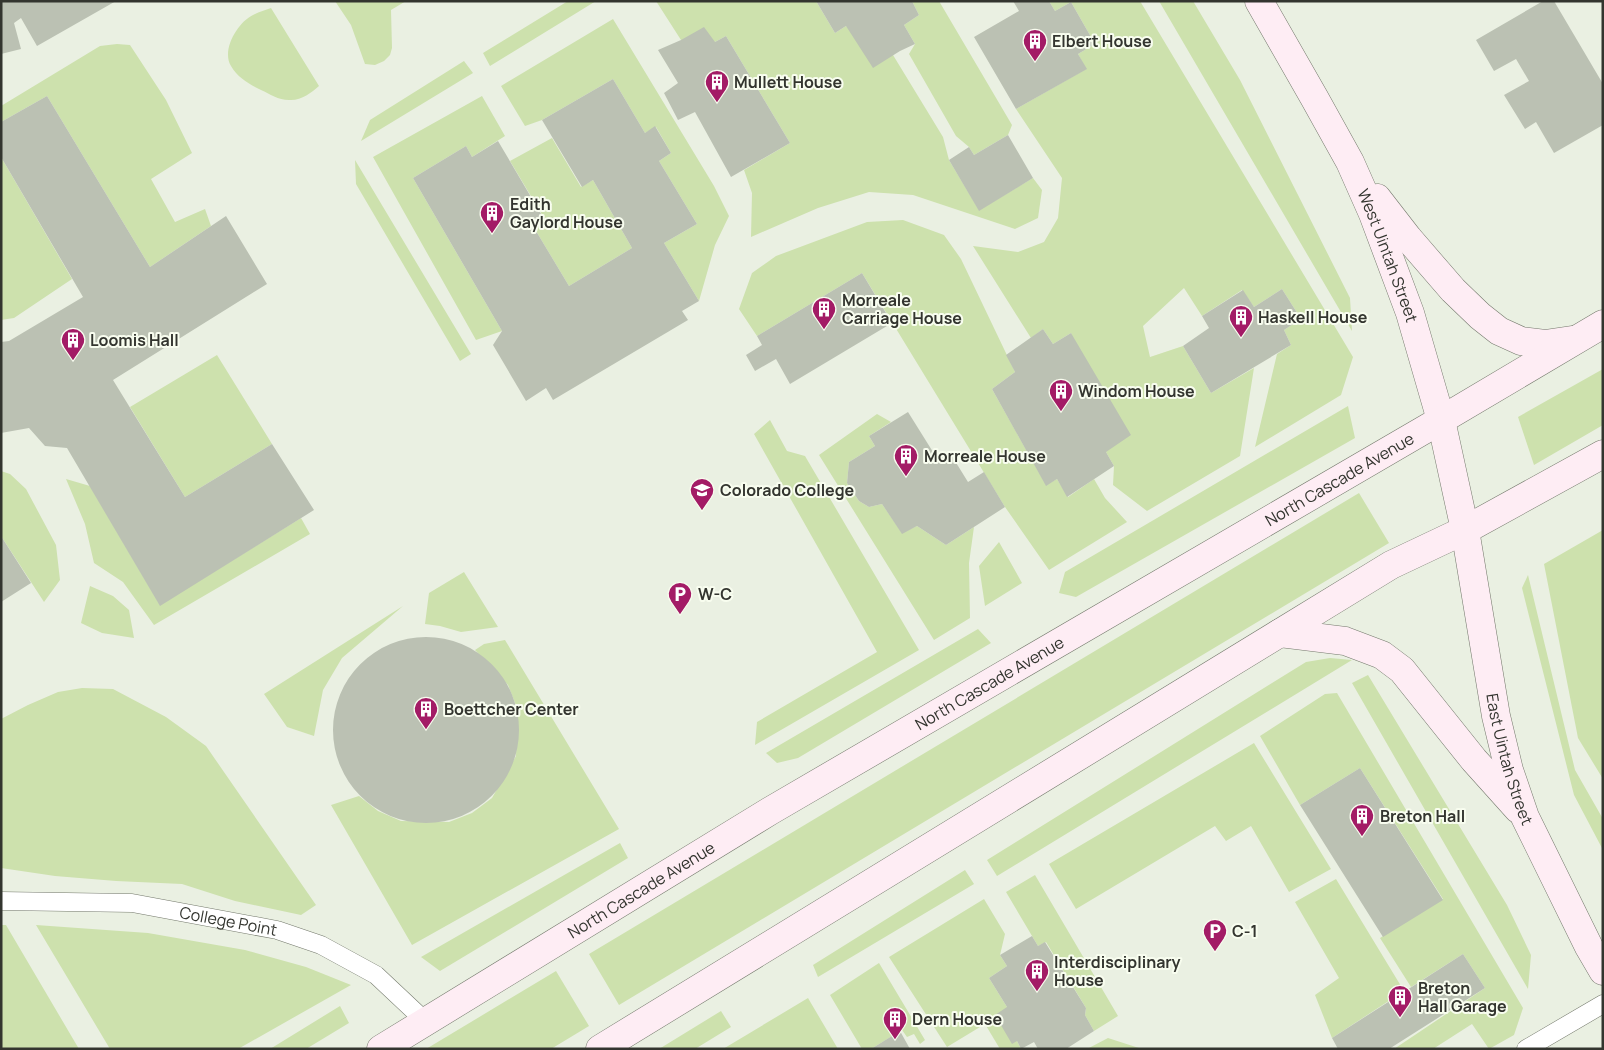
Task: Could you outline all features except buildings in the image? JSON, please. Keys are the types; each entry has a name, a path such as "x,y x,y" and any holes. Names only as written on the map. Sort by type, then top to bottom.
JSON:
{"main road":[{"name":"West Uintah Street","path":"1259,1 1350,162 1373,214 1410,313 1441,420 1465,530"},
{"path":"1350,162 1408,238 1453,290 1499,331 1521,341 1545,344 1576,340"},
{"name":"North Cascade Avenue","path":"381,1049 770,811 1603,324"},
{"path":"600,1049 1391,565 1465,530 1603,454"},
{"name":"East Uintah Street","path":"1465,530 1496,716 1509,770 1525,817 1602,967"},
{"path":"1280,633 1345,641 1382,655 1402,670 1474,760 1525,817"}],"lane":[{"name":"College Point","path":"1,901 132,903 277,930 321,945 376,975 426,1022"},
{"path":"1526,1049 1603,1004"}],"green space":[{"path":"335,1 406,1 391,10 392,48 390,55 384,61 375,65 365,64 351,25"},
{"path":"568,1 596,1 490,66 483,53"},
{"path":"656,1 816,1 835,33 846,26 893,55 943,137 949,160 979,210 1033,178 1042,190 1038,218 1015,229 913,195 869,192 818,208 751,237 752,193 744,170 790,143 726,36 715,42 681,40"},
{"path":"912,1 939,1 1012,125 1008,135 974,155 969,147 956,136 909,54 915,44 904,25 919,15"},
{"path":"1049,1 1140,1 1353,357 1341,395 1255,447 1277,354 1291,345 1284,330 1301,319 1282,289 1254,307 1242,290 1202,316 1184,288 1143,326 1150,357 1183,346 1211,393 1254,368 1240,456 1147,511 1113,485 1114,466 1106,452 1071,333 1053,344 1043,329 1031,338 973,246 1018,252 1044,242 1058,218 1062,178 1016,109 1086,69 1078,54 1095,44 1071,2 1055,11"},
{"path":"1159,1 1193,1 1240,80 1350,298 1352,331"},
{"path":"271,8 319,86 302,98 281,99 252,85 237,74 228,60 230,45 237,30 253,15"},
{"path":"613,19 714,186 729,216 715,245 699,301 664,243 697,224 659,161 671,153 656,127 645,133 613,79 542,120 525,126 501,86"},
{"path":"130,45 166,100 192,153 151,179 175,222 205,209 211,226 150,267 47,96 1,122 1,106 100,46"},
{"path":"464,61 473,73 361,141 370,120"},
{"path":"482,96 505,136 472,157 466,146 413,178 502,331 476,340 373,157"},
{"path":"552,138 581,187 593,180 632,248 569,286 533,226 544,218 510,161"},
{"path":"1,157 72,279 14,318 1,320"},
{"path":"355,160 471,354 460,361 356,184"},
{"path":"903,220 944,235 961,259 1015,372 992,389 1046,485 1057,479 1068,497 1094,479 1105,498 1127,522 1049,570 1005,507 862,273 757,336 739,309 752,273 776,256 867,222"},
{"path":"217,355 272,444 185,497 130,407"},
{"path":"1603,369 1603,425 1534,465 1518,417"},
{"path":"1348,406 1355,438 1076,597 1059,593 1065,572"},
{"path":"877,414 891,422 869,436 875,446 849,462 847,483 859,501 869,507 882,504 902,533 917,526 946,545 974,527 969,563 970,618 934,640 819,455"},
{"path":"770,420 787,451 805,456 919,650 755,745 757,722 877,652 754,434"},
{"path":"1,471 10,474 26,489 56,545 60,580 44,602 1,536"},
{"path":"66,479 90,486 160,605 301,518 310,534 154,625 123,582 94,563 85,524"},
{"path":"1359,493 1389,543 619,1005 589,954"},
{"path":"1603,530 1603,779 1578,738 1544,564"},
{"path":"999,542 1022,583 985,606 979,566"},
{"path":"464,572 498,627 461,632 425,624 429,593"},
{"path":"1528,575 1575,770 1603,819 1603,850 1574,795 1522,588"},
{"path":"90,586 113,596 129,610 134,638 102,633 81,623"},
{"path":"403,606 342,658 323,690 314,736 287,727 264,694"},
{"path":"978,629 991,643 798,758 777,763 766,753"},
{"path":"505,640 619,829 412,945 331,805 359,796 378,811 401,821 449,822 472,813 492,798 516,756 517,708 508,685 475,650 484,644"},
{"path":"1330,658 1352,660 997,876 987,860 1306,662"},
{"path":"1368,675 1507,905 1531,955 1528,989 1352,683"},
{"path":"82,688 113,689 166,717 206,746 316,905 301,915 235,901 182,884 55,876 1,868 1,719 58,692"},
{"path":"1337,693 1523,1008 1514,1035 1489,1049 1472,1024 1433,1049 1394,1049 1485,988 1463,954 1411,987 1380,938 1443,899 1360,768 1300,805 1260,736 1325,694"},
{"path":"1254,743 1331,869 1289,892 1251,826 1226,841 1215,826 1076,909 1049,864"},
{"path":"620,843 628,858 440,971 421,957"},
{"path":"965,870 974,884 818,977 813,965"},
{"path":"1035,875 1118,1016 1094,1031 1085,1015 1086,1008 1046,942 1038,946 1006,892"},
{"path":"1336,879 1404,991 1332,1038 1315,995 1339,978 1295,902"},
{"path":"984,899 1005,934 1000,955 1007,966 989,978 1007,1007 1021,1049 1000,1049 985,1024 947,1047 889,957"},
{"path":"1,925 6,925 79,1049 1,1049"},
{"path":"36,925 148,933 245,950 306,967 351,985 238,1049 110,1049"},
{"path":"879,963 925,1040 920,1044 914,1034 907,1037 902,1030 871,1049 862,1049 830,995"},
{"path":"556,971 589,1026 551,1049 426,1049"},
{"path":"808,998 838,1049 723,1049"},
{"path":"340,1006 349,1023 306,1049 270,1049"},
{"path":"721,1011 731,1027 695,1049 659,1049"},
{"path":"1108,1038 1142,1049 1087,1049"}],"place":[{"name":"Elbert House","path":"1035,62"},
{"name":"Mullett House","path":"717,103"},
{"name":"Edith Gaylord House","path":"492,234"},
{"name":"Morreale Carriage House","path":"824,330"},
{"name":"Haskell House","path":"1241,338"},
{"name":"Loomis Hall","path":"73,361"},
{"name":"Windom House","path":"1061,412"},
{"name":"Morreale House","path":"906,477"},
{"name":"Colorado College","path":"702,511"},
{"name":"W-C","path":"680,615"},
{"name":"Boettcher Center","path":"426,730"},
{"name":"Breton Hall","path":"1362,837"},
{"name":"C-1","path":"1215,952"},
{"name":"Interdisciplinary House","path":"1037,992"},
{"name":"Breton Hall Garage","path":"1400,1018"},
{"name":"Dern House","path":"895,1040"}]}
